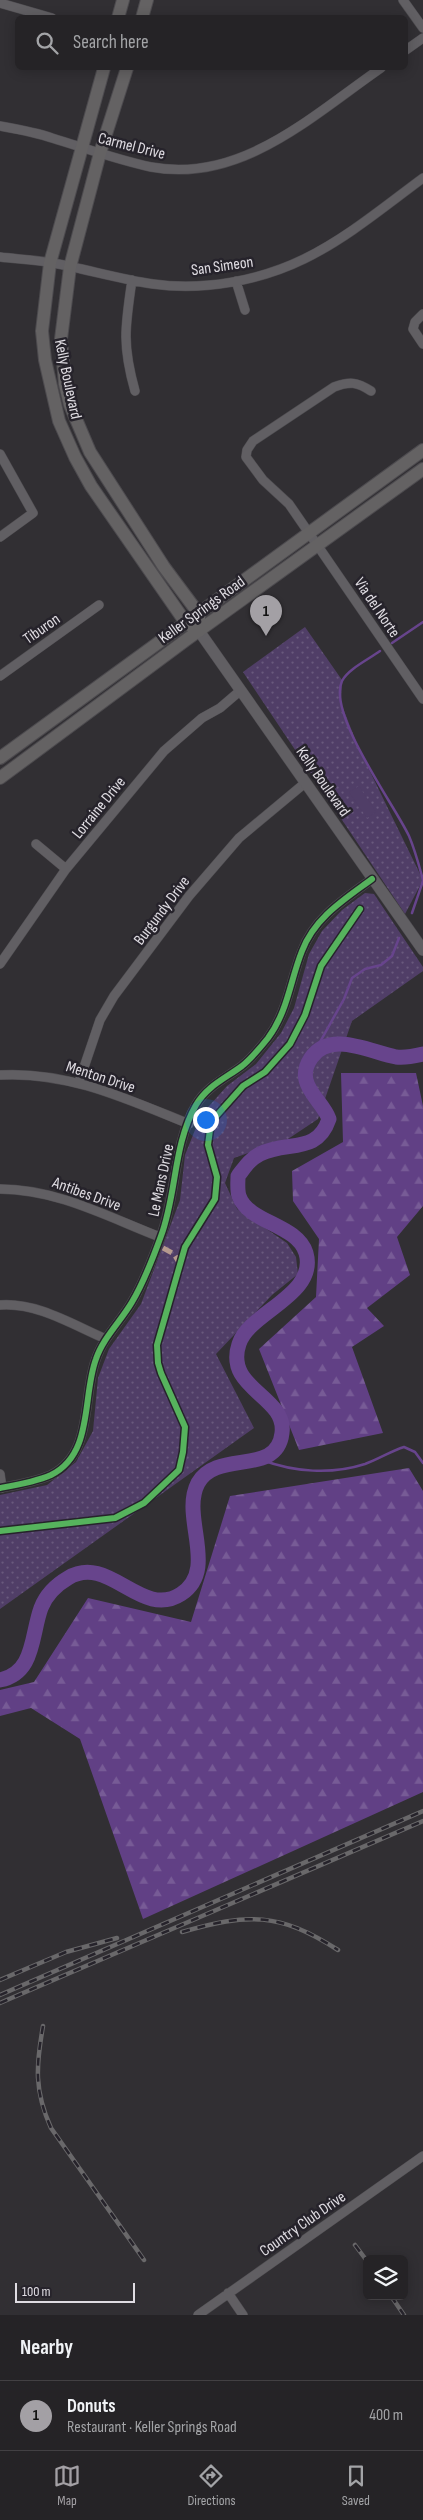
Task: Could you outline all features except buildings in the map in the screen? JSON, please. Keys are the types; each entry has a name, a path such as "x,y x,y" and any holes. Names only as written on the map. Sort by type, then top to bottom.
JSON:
{"main road":[{"path":"119,15 123,0"},
{"path":"143,15 147,0"},
{"name":"Kelly Boulevard","path":"103,70 50,263 42,331 49,383 59,421 74,457 186,623 199,631"},
{"name":"Kelly Boulevard","path":"126,70 100,153 70,267 61,339 65,384 70,405 90,452 128,513 199,614"},
{"name":"Keller Springs Road","path":"0,758 423,450"},
{"name":"Keller Springs Road","path":"0,778 423,469"},
{"path":"116,521 128,513"},
{"path":"199,614 199,631"}],"street":[{"path":"403,0 423,28"},
{"path":"0,3 42,15"},
{"path":"408,49 423,38"},
{"name":"Carmel Drive","path":"0,126 51,137 152,167 180,170 207,168 254,153 279,140 378,70"},
{"name":"San Simeon","path":"0,257 50,263 132,280 179,286 236,281 267,274 306,258 332,244 423,178"},
{"path":"132,280 124,342 135,391"},
{"path":"236,281 245,310"},
{"path":"423,314 415,322 412,329 423,344"},
{"name":"Via del Norte","path":"371,391 359,383 347,382 334,387 253,441 247,450 246,457 263,480 288,504 367,615 423,699"},
{"path":"0,454 33,513 0,537"},
{"name":"Tiburon","path":"0,676 99,605"},
{"name":"Kelly Boulevard","path":"199,631 423,950"},
{"name":"Lorraine Drive","path":"0,964 66,869 164,751 202,718 220,708 241,690"},
{"name":"Burgundy Drive","path":"79,1082 100,1020 114,996 189,896 239,838 305,782"},
{"path":"36,844 66,869"},
{"name":"Le Mans Drive","path":"1,1488 52,1474 68,1461 79,1445 84,1428 89,1382 96,1358 138,1290 160,1237 169,1214 177,1155 196,1105 205,1092 256,1053 280,1020 291,993 303,948 318,923 333,907 372,878"},
{"name":"Menton Drive","path":"0,1075 50,1076 79,1082 189,1124"},
{"name":"Antibes Drive","path":"0,1189 39,1192 69,1200 160,1237"},
{"path":"0,1305 11,1304 31,1308 106,1340"},
{"path":"0,1474 1,1488"},
{"name":"Country Club Drive","path":"198,2315 423,2156"},
{"path":"228,2294 243,2315"}],"green space":[{"path":"341,1073 416,1073 423,1106 423,1206 397,1237 410,1275 367,1308 384,1326 352,1347 383,1433 299,1450 259,1349 316,1297 319,1239 293,1201 292,1171 343,1142"},
{"path":"409,1468 423,1491 423,1792 143,1919 80,1739 31,1708 0,1716 0,1690 34,1682 88,1598 191,1622 230,1496"}],"shaded area":[{"path":"305,627 342,680 341,703 359,749 423,880 405,914 243,672"},
{"path":"359,786 376,812 367,818 349,792"},
{"path":"365,893 374,894 423,967 423,971 352,1021 318,1119 288,1139 234,1158 225,1183 237,1209 287,1243 296,1257 298,1274 272,1295 216,1354 254,1428 0,1609 0,1495 47,1485 76,1462 93,1431 98,1378 109,1349 141,1304 180,1200 185,1155 201,1115 227,1086 256,1064 281,1033 294,1008 309,954 322,931 342,910"}],"waterway":[{"path":"392,643 423,622"},
{"path":"380,651 354,668 345,677 342,681 340,696 344,715 364,759 409,836 423,880"},
{"path":"412,913 423,881"},
{"path":"315,1051 344,999 352,978 365,969 381,965 392,956 399,938"},
{"path":"0,1680 20,1670 30,1652 43,1603 52,1591 68,1578 83,1573 97,1574 111,1579 138,1594 152,1599 166,1600 181,1594 192,1583 197,1571 198,1557 193,1511 198,1483 207,1473 218,1467 269,1455 278,1446 282,1433 281,1420 275,1410 247,1382 240,1372 237,1359 239,1344 245,1333 255,1322 293,1292 302,1280 307,1268 306,1253 301,1243 283,1229 252,1212 244,1205 238,1194 238,1176 256,1156 270,1150 309,1142 317,1138 324,1130 329,1119 310,1090 305,1077 308,1063 319,1050 329,1045 339,1044 351,1045 396,1057 423,1054"},
{"path":"262,1460 287,1467 313,1471 339,1470 365,1464 404,1447 415,1452 423,1463"}],"railway":[{"path":"0,1995 423,1811"},
{"path":"0,2003 423,1821"},
{"path":"182,1932 226,1921 263,1920 298,1928 338,1950"},
{"path":"0,1980 66,1952 117,1938"},
{"path":"43,2026 38,2078 45,2114 51,2128 144,2260"},
{"path":"355,2245 363,2256"},
{"path":"394,2300 404,2315"}],"marked path":[{"path":"163,1248 174,1254 180,1264"}],"cycle path":[{"path":"0,1488 51,1475 65,1466 74,1453 84,1423 96,1359 103,1344 128,1309 136,1294 161,1236 170,1203 183,1136 196,1105 211,1087 246,1063 268,1038 280,1017 302,951 315,928 341,902 372,879"},
{"path":"0,1531 115,1518 144,1503 179,1470 185,1427 161,1373 158,1363 157,1345 185,1247 215,1199 217,1177 208,1145 211,1122 243,1086 265,1072 290,1044 305,1015 321,966 360,909"}],"place":[{"name":"Donuts","path":"266,636"}]}
